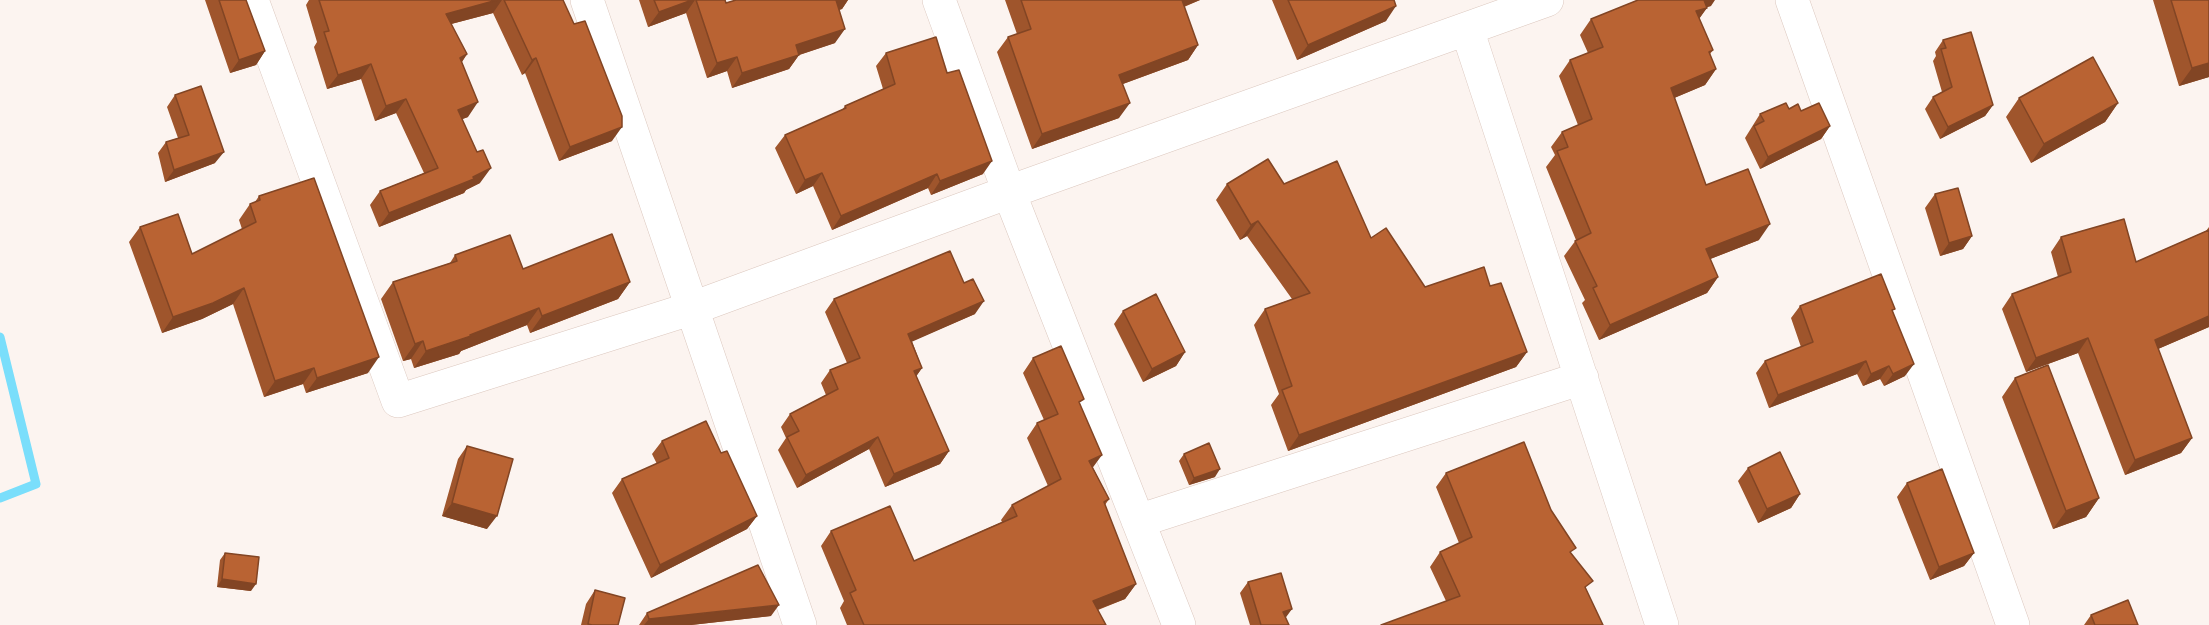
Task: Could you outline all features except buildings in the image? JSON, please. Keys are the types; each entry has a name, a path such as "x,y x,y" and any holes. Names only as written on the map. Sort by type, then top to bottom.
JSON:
{"street":[{"path":"252,0 398,401 693,308 1009,192 1547,0"},
{"path":"587,0 800,625"},
{"path":"939,0 1009,192 1179,625"},
{"path":"1792,0 2013,625"},
{"path":"1467,29 1662,625"},
{"path":"1138,521 1582,378"}],"waterway":[{"path":"0,337 36,484 0,498"}]}
